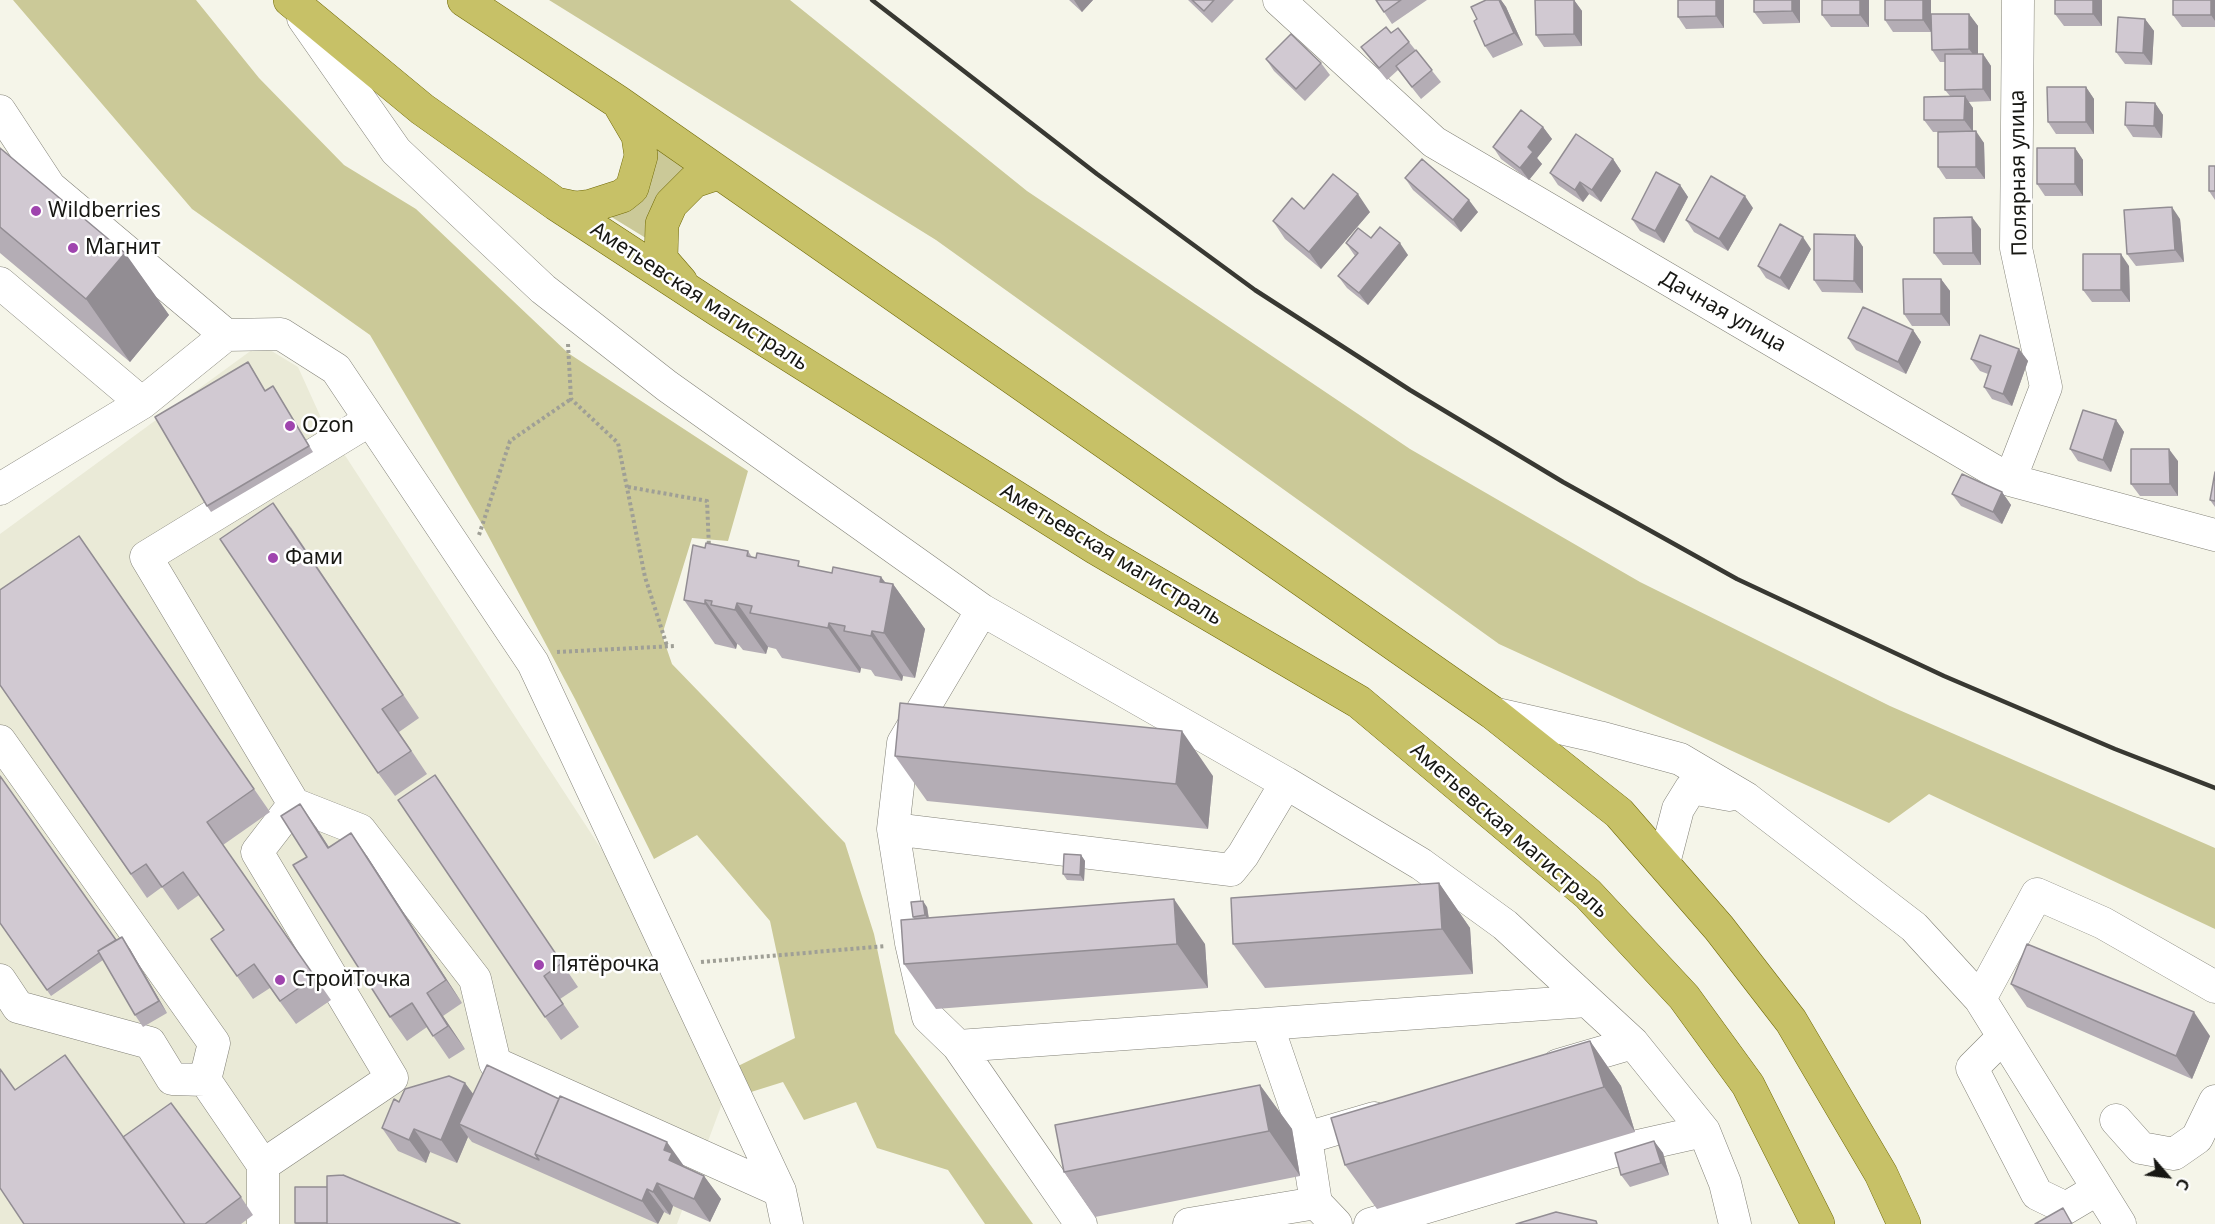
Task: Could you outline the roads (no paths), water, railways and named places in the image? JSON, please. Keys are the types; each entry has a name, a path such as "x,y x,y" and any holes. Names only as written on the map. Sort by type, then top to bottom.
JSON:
{"main road":[{"path":"465,0 618,102 1493,714 1619,813 1664,863 1791,1021 1906,1221"},
{"name":"Аметьевская магистраль","path":"291,1 422,109 556,204 691,293 1096,548 1359,702 1588,894 1684,997 1748,1085 1818,1224"},
{"path":"556,204 575,208 591,206 622,196 632,188 641,156 638,136 618,102"},
{"path":"691,293 661,259 662,224 671,204 694,181 718,173"}],"street":[{"name":"Дачная улица","path":"1279,0 1434,142 2010,480 2215,535"},
{"name":"Полярная улица","path":"2010,480 2046,387 2016,248 2018,0"},
{"path":"291,1 396,151 543,290 667,386 982,610 1286,783 1421,864 1505,925 1633,1043 1704,1131 1725,1183 1735,1224"},
{"path":"0,111 50,187 226,335"},
{"path":"0,282 142,403"},
{"path":"0,489 142,403 226,335 281,334 336,369 526,653 780,1191 787,1224"},
{"path":"370,420 146,557 294,804 360,830 475,980 495,1062 780,1191"},
{"path":"982,610 903,743 893,829 911,944 928,1017 958,1046 1081,1224"},
{"path":"1493,714 1599,736 1680,759 1746,798 1914,927 1980,999 2120,1224"},
{"path":"0,741 214,1043 205,1080 263,1165 263,1224"},
{"path":"893,829 1231,870 1243,855 1286,783"},
{"path":"1664,863 1678,809 1691,788 1746,798"},
{"path":"263,1165 392,1078 257,852 294,804"},
{"path":"1980,999 2037,894 2103,923 2215,987"},
{"path":"0,980 18,1007 150,1043 172,1079 205,1080"},
{"path":"958,1046 1587,1001"},
{"path":"1189,1224 1326,1214 1306,1138 1267,1024"},
{"path":"2003,1037 1972,1068 2037,1194 2066,1208 2098,1189"},
{"path":"1528,1074 1633,1043"},
{"path":"2116,1120 2141,1148 2174,1154 2197,1138 2215,1101"},
{"path":"1306,1138 1406,1109"},
{"path":"1370,1224 1615,1150 1704,1131"}],"railway":[{"path":"872,0 1097,174 1255,290 1410,390 1563,482 1737,579 1944,676 2115,749 2215,788"}],"place":[{"name":"Wildberries","path":"36,211"},
{"name":"Магнит","path":"73,248"},
{"name":"Ozon","path":"290,426"},
{"name":"Фами","path":"273,558"},
{"name":"Пятёрочка","path":"539,965"},
{"name":"СтройТочка","path":"280,980"}]}
